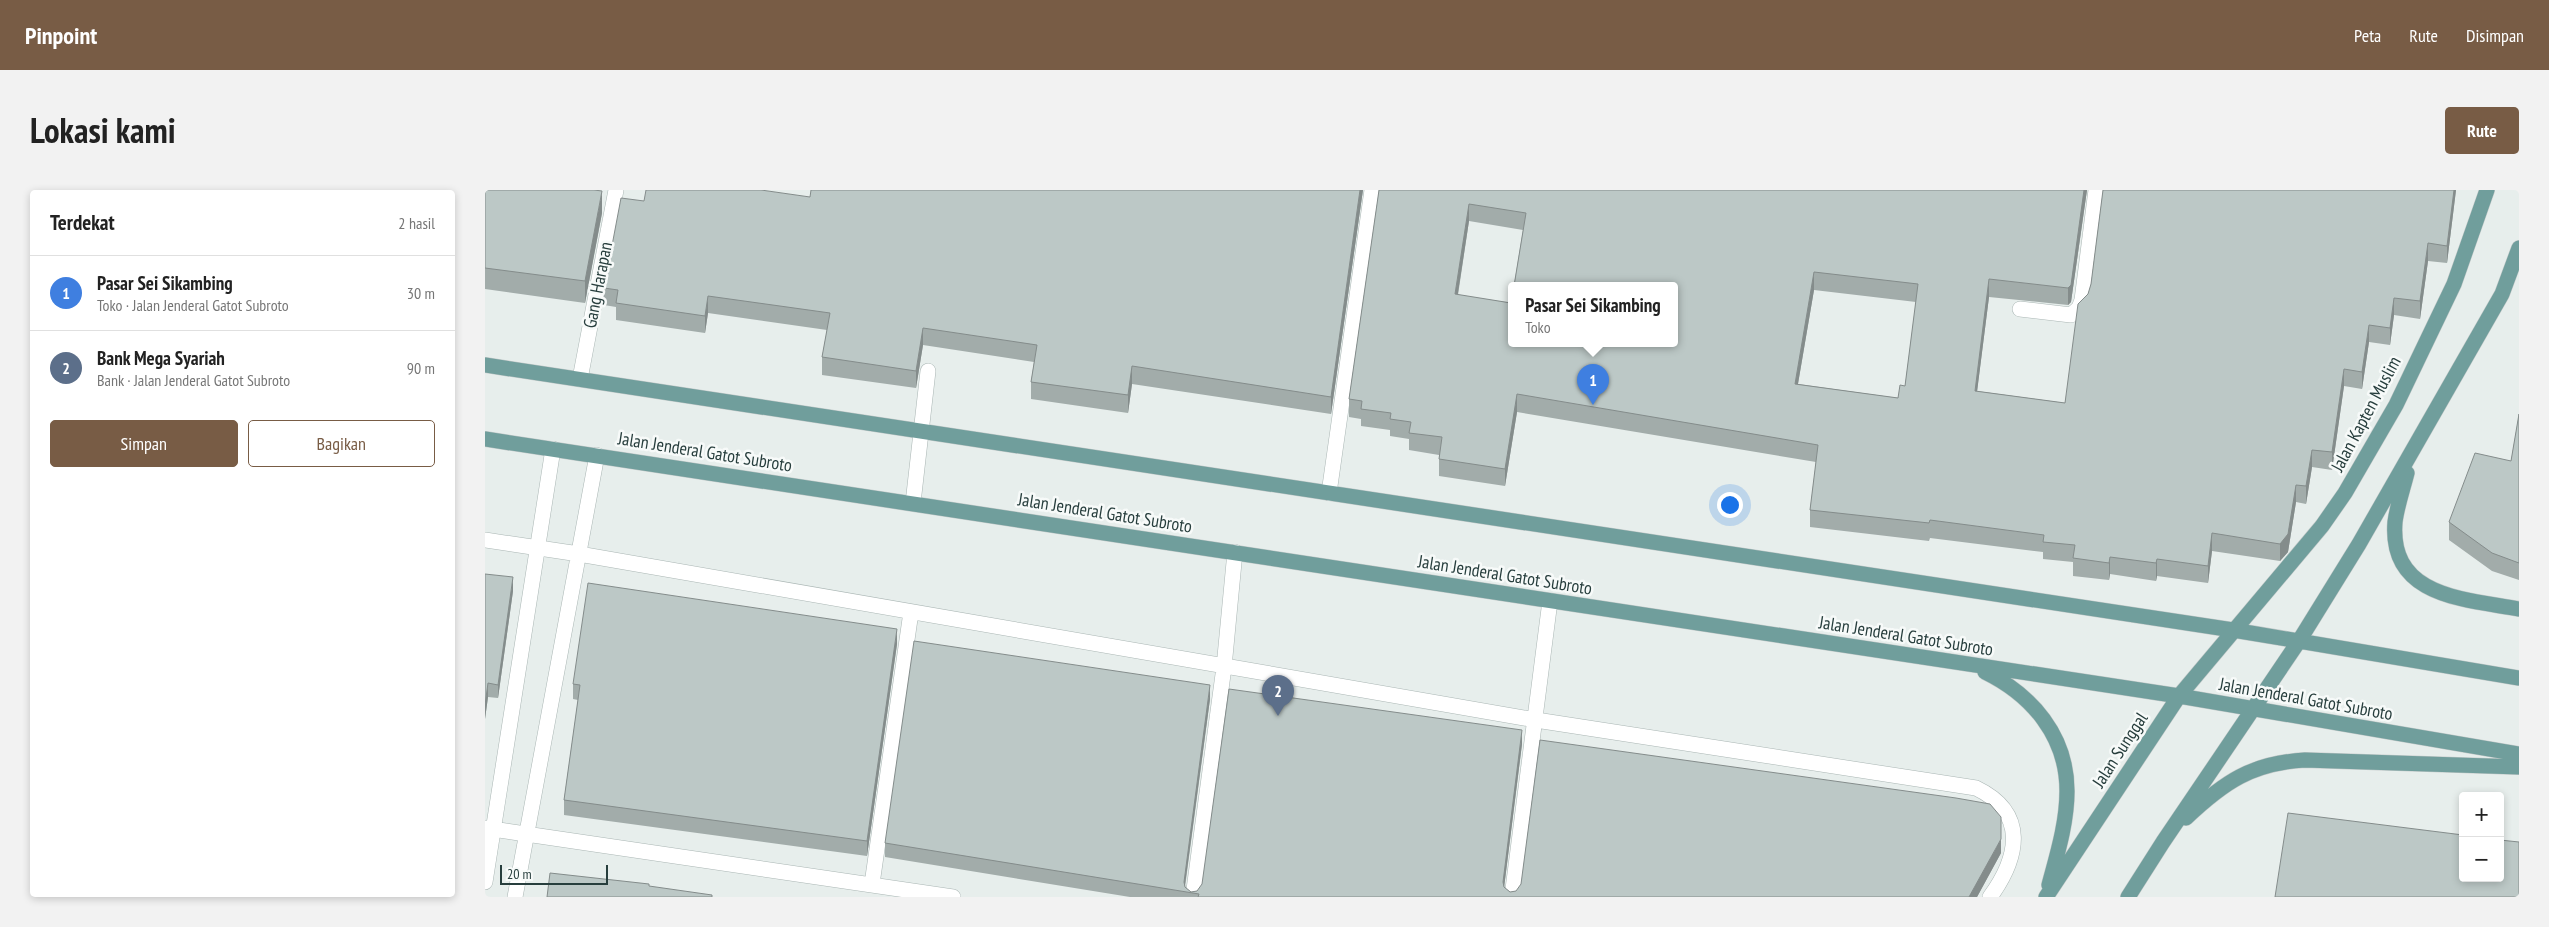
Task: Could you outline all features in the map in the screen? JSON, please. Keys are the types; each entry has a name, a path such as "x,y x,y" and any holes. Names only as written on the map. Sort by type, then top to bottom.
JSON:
{"main road":[{"name":"Jalan Kapten Muslim","path":"2233,630 2321,526 2362,464 2395,405 2454,284 2487,190"},
{"path":"2129,897 2163,842 2299,641 2411,457 2502,294 2519,248"},
{"path":"485,365 2233,630 2519,678"},
{"name":"Jalan Jenderal Gatot Subroto","path":"485,439 2179,696 2519,754"},
{"path":"2411,457 2395,521 2399,557 2405,569 2417,581 2436,592 2519,608"},
{"name":"Jalan Sunggal","path":"2046,897 2179,696 2233,630"},
{"path":"1972,666 2000,679 2032,704 2051,730 2059,746 2067,790 2063,826 2046,897"},
{"path":"2163,842 2218,790 2247,771 2264,765 2305,760 2519,767"}],"street":[{"name":"Gang Harapan","path":"580,379 616,190"},
{"path":"1329,493 1372,190"},
{"path":"2020,309 2071,315 2079,308 2082,300 2096,190"},
{"path":"913,503 928,372"},
{"path":"485,882 490,828 553,449"},
{"path":"515,897 597,455"},
{"path":"485,540 579,554 1536,720 1977,788 1989,794 2004,808 2015,836 2013,858 2004,879 1990,897"},
{"path":"1193,897 1224,667 1235,552"},
{"path":"1512,897 1550,601"},
{"path":"872,884 911,612"},
{"path":"490,828 527,836 953,897"}],"building":[{"path":"485,190 602,191 585,281 485,268"},
{"path":"646,190 761,190 810,197 811,190 1360,190 1331,397 1132,366 1128,395 1031,382 1037,345 923,328 916,371 822,357 830,313 708,296 705,316 616,303 618,290 604,288 621,198 644,201"},
{"path":"1379,190 2084,190 2071,285 2068,288 1989,279 1975,391 2065,403 2078,304 2088,294 2091,284 2103,190 2454,190 2447,246 2428,243 2420,301 2394,298 2390,328 2369,325 2362,372 2344,369 2332,452 2312,450 2306,486 2296,485 2288,534 2280,544 2212,533 2208,566 2157,559 2156,563 2110,557 2109,563 2073,558 2075,545 2043,542 2044,535 1930,520 1929,523 1810,510 1818,445 1517,394 1505,469 1439,459 1442,437 1409,433 1411,422 1390,419 1391,413 1361,409 1362,401 1349,399","holes":["1469,204 1526,213 1515,282 1678,282 1678,347 1508,347 1508,303 1455,294","1814,272 1918,284 1905,386 1900,385 1898,398 1795,384"]},
{"path":"2519,414 2519,563 2492,553 2449,522 2475,453 2511,461"},
{"path":"485,574 513,577 498,685 488,683 485,705"},
{"path":"588,583 897,629 867,841 564,800 580,685 573,684"},
{"path":"914,641 1210,685 1184,882 1185,887 1191,892 1197,891 1202,884 1229,689 1522,730 1503,882 1504,887 1510,892 1516,891 1521,884 1540,740 1990,804 2001,817 2001,839 1969,897 1198,897 1199,894 885,843"},
{"path":"2288,813 2459,834 2459,882 2504,882 2504,840 2519,842 2519,897 2275,897"},
{"path":"550,873 649,884 649,886 712,895 712,897 547,897"}],"place":[{"name":"Pasar Sei Sikambing","path":"1593,405"},
{"name":"Bank Mega Syariah","path":"1278,716"}]}
